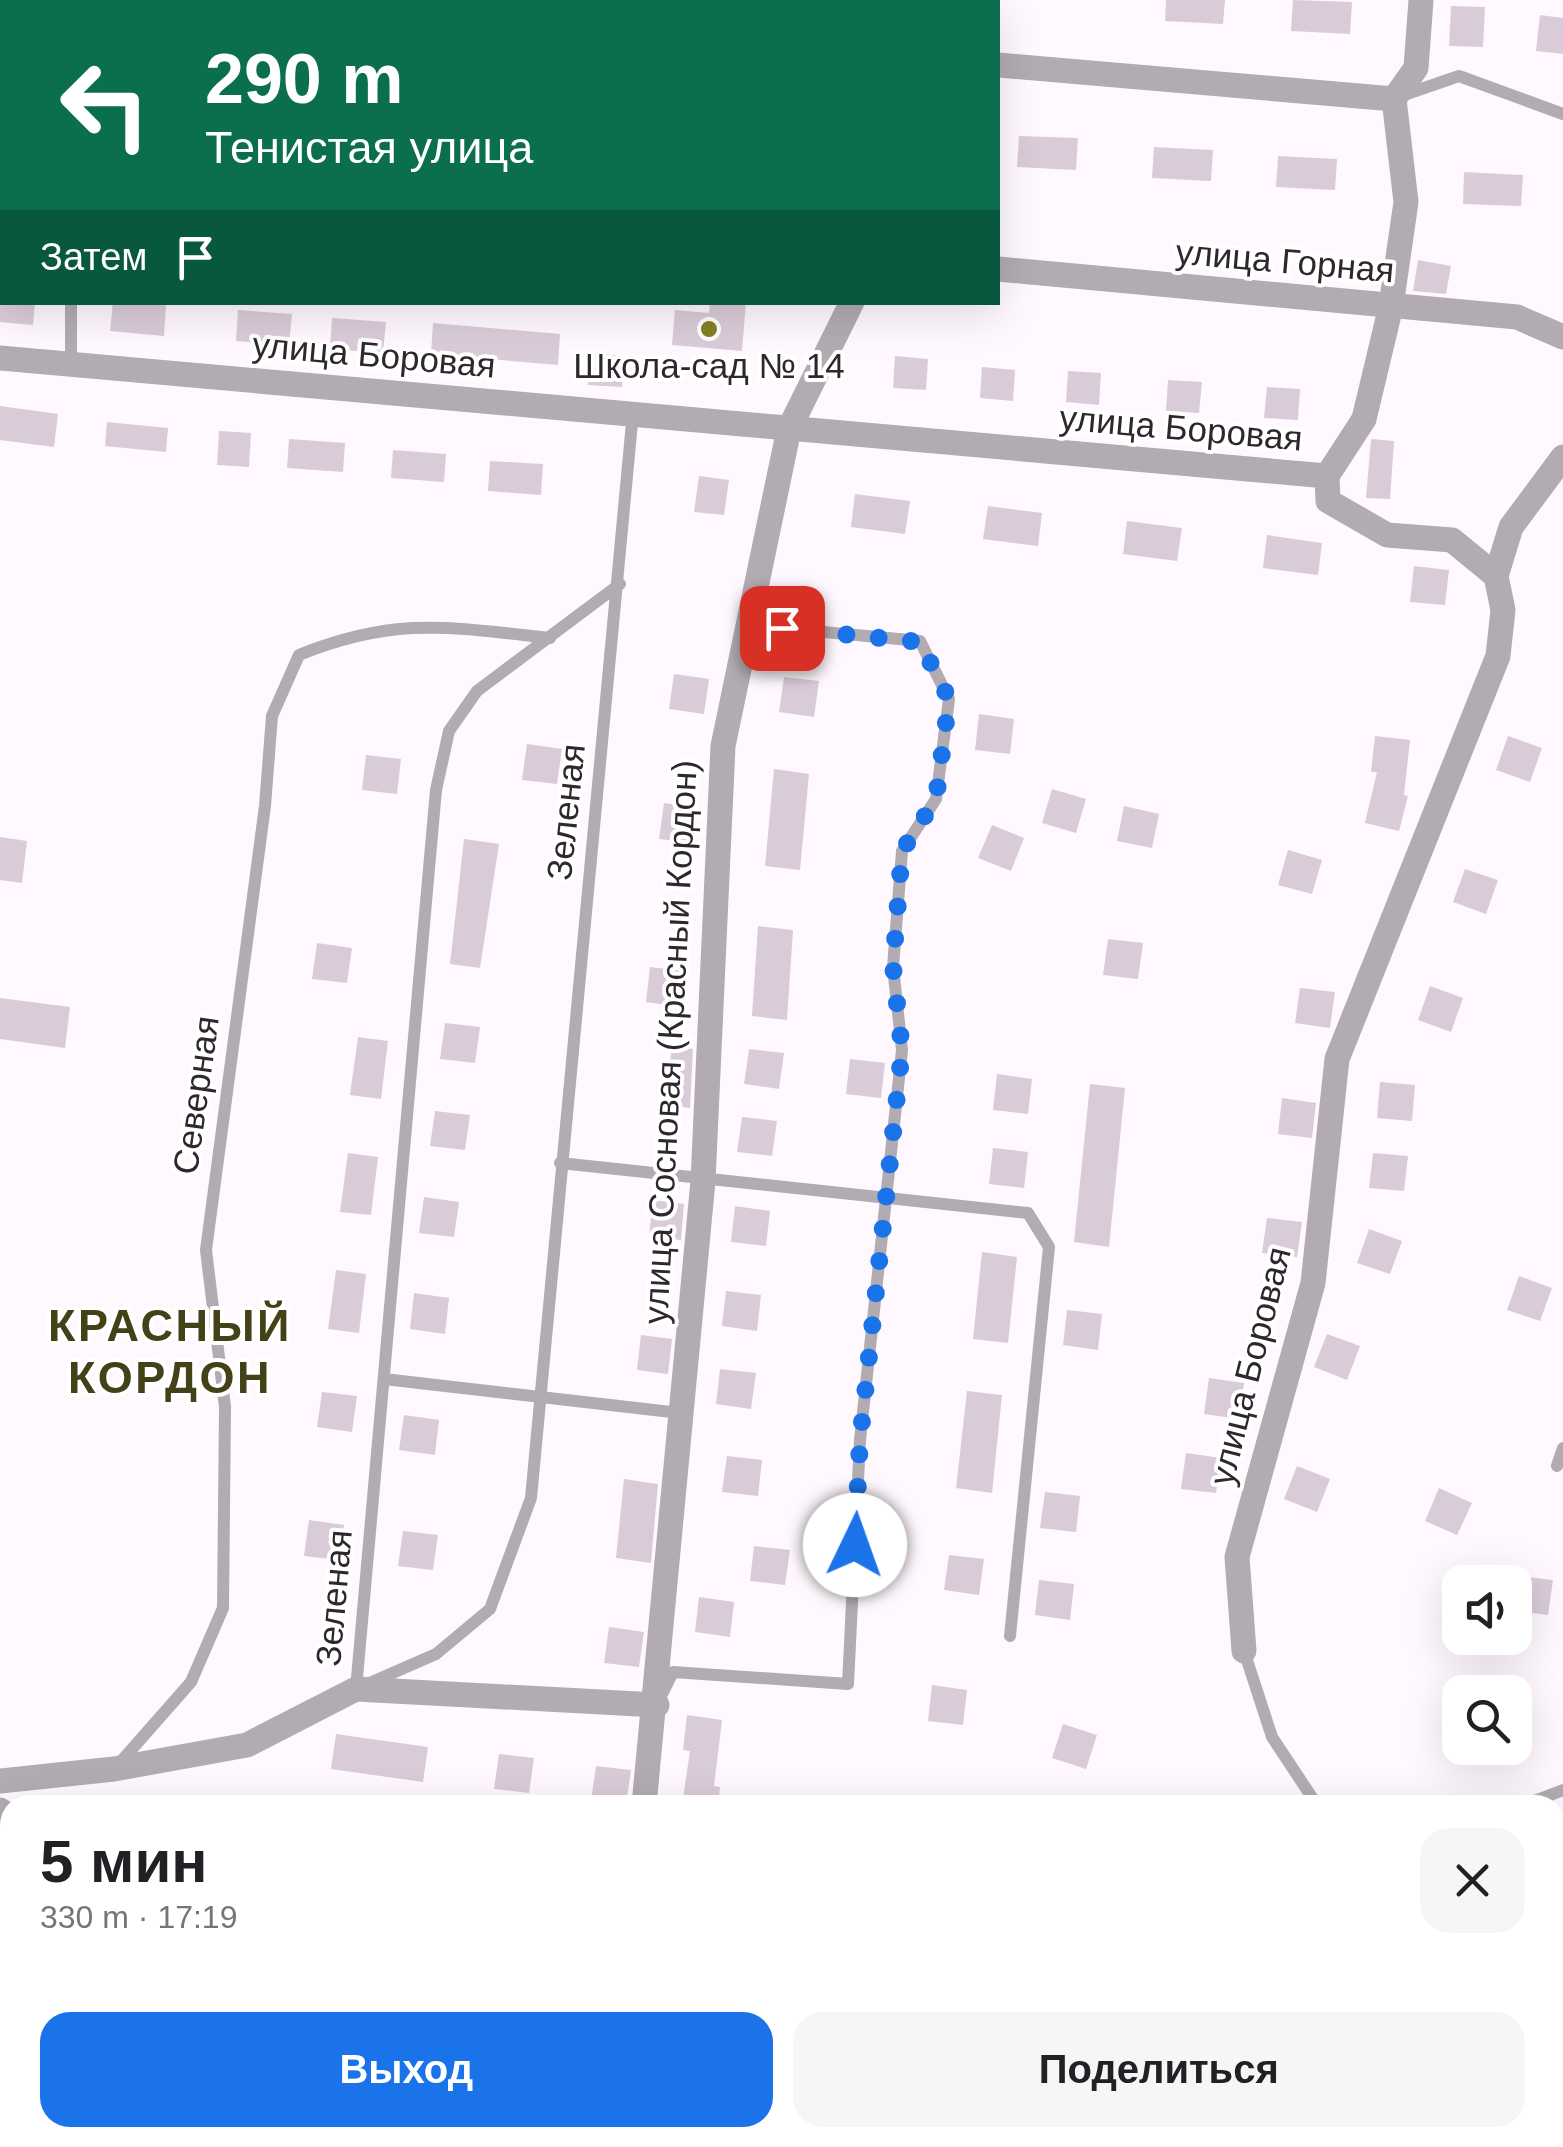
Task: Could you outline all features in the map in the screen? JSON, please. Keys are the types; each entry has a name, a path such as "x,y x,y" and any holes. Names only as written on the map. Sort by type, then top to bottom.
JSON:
{"street":[{"path":"1326,476 1364,419 1391,306 1406,202 1394,98 1416,68 1421,0"},
{"path":"1000,65 1394,98"},
{"name":"улица Горная","path":"1000,269 1517,317 1563,337"},
{"name":"улица Сосновая (Красный Кордон)","path":"645,1795 657,1705 703,1181 723,746 789,429 851,305"},
{"name":"улица Боровая","path":"0,358 1326,476 1328,501 1387,535 1452,540 1496,576 1504,610 1498,656 1337,1059 1312,1283 1237,1557 1244,1651"},
{"path":"1496,576 1512,526 1563,457"},
{"path":"0,1781 114,1769 247,1745 356,1689 657,1705"}],"lane":[{"path":"1394,98 1459,76 1563,114"},
{"path":"70,365 71,305"},
{"name":"Зеленая","path":"620,584 477,690 449,732 436,790 356,1689 436,1654 490,1609 531,1498 560,1163 620,584 633,412"},
{"name":"Северная","path":"114,1769 191,1682 223,1608 225,1407 206,1250 265,806 272,716 299,656 350,634 426,625 550,638"},
{"path":"657,1705 673,1672 848,1684 860,1440 902,1050 893,966 902,851 936,799 949,699 920,642 748,625"},
{"path":"560,1163 1028,1213 1049,1246 1010,1636"},
{"path":"384,1379 680,1414"},
{"path":"1556,1466 1563,1448"},
{"path":"1244,1651 1272,1737 1310,1795"}],"building":[{"path":"1166,0 1225,0 1223,24 1165,21"},
{"path":"1293,0 1352,2 1350,34 1291,31"},
{"path":"1451,6 1485,7 1483,47 1449,46"},
{"path":"1540,15 1563,18 1563,54 1536,51"},
{"path":"1019,136 1078,138 1076,170 1017,167"},
{"path":"1154,147 1213,150 1211,181 1152,178"},
{"path":"1278,156 1337,159 1335,190 1276,187"},
{"path":"1464,172 1523,175 1521,206 1463,204"},
{"path":"1418,260 1451,266 1446,294 1413,291"},
{"path":"0,305 35,305 33,325 0,322"},
{"path":"113,305 166,305 164,336 110,331"},
{"name":"Школа-сад № 14","path":"710,305 746,305 742,351 672,345 675,310 709,313"},
{"path":"238,310 292,314 289,345 236,341"},
{"path":"332,318 386,322 383,353 330,349"},
{"path":"433,323 560,334 558,365 431,354"},
{"path":"591,353 624,356 622,387 588,385"},
{"path":"895,356 928,359 926,390 893,388"},
{"path":"982,367 1015,370 1013,401 980,398"},
{"path":"1068,371 1101,373 1099,405 1066,402"},
{"path":"1168,380 1202,382 1199,413 1166,411"},
{"path":"1267,387 1300,389 1298,420 1264,418"},
{"path":"0,406 58,414 54,447 0,440"},
{"path":"107,422 168,428 166,452 105,446"},
{"path":"219,431 251,433 249,467 217,465"},
{"path":"289,439 345,443 343,472 287,468"},
{"path":"1371,439 1394,441 1390,499 1366,498"},
{"path":"393,450 446,454 444,482 391,478"},
{"path":"490,461 543,464 541,495 488,491"},
{"path":"699,476 729,480 724,515 694,512"},
{"path":"855,494 910,501 905,534 851,527"},
{"path":"988,506 1042,513 1038,546 983,539"},
{"path":"1127,521 1182,528 1177,561 1123,554"},
{"path":"1267,535 1322,543 1318,575 1263,568"},
{"path":"1414,566 1449,570 1445,605 1410,602"},
{"path":"674,674 709,679 704,714 669,709"},
{"path":"784,677 819,681 814,717 779,712"},
{"path":"979,714 1014,719 1010,754 975,750"},
{"path":"1375,736 1410,740 1404,795 1408,796 1399,831 1365,823 1377,772 1371,772"},
{"path":"1508,736 1542,748 1530,782 1496,770"},
{"path":"527,744 562,749 557,784 522,780"},
{"path":"366,755 401,759 397,794 362,790"},
{"path":"774,769 809,774 800,870 765,866"},
{"path":"1052,789 1086,799 1076,833 1042,823"},
{"path":"664,803 699,808 694,843 659,839"},
{"path":"1124,806 1159,814 1152,848 1117,841"},
{"path":"992,825 1024,838 1011,871 978,858"},
{"path":"0,837 27,841 22,883 0,880"},
{"path":"464,839 499,844 480,968 450,964"},
{"path":"1288,850 1322,860 1312,894 1278,885"},
{"path":"1465,869 1498,880 1486,914 1453,902"},
{"path":"758,926 793,930 787,1020 752,1016"},
{"path":"1108,939 1143,943 1138,979 1103,975"},
{"path":"317,943 352,948 347,983 312,979"},
{"path":"650,967 685,971 681,1007 646,1002"},
{"path":"1430,986 1463,998 1451,1032 1418,1020"},
{"path":"1300,988 1335,992 1330,1028 1295,1023"},
{"path":"0,998 70,1007 65,1048 0,1039"},
{"path":"445,1023 480,1027 475,1063 440,1059"},
{"path":"358,1037 388,1041 381,1099 350,1095"},
{"path":"672,1046 693,1049 690,1108 665,1105"},
{"path":"749,1049 784,1053 779,1089 744,1084"},
{"path":"850,1059 885,1063 881,1098 846,1094"},
{"path":"997,1074 1032,1079 1028,1114 993,1110"},
{"path":"1380,1082 1415,1085 1412,1121 1377,1118"},
{"path":"1090,1084 1125,1088 1109,1247 1074,1242"},
{"path":"1282,1098 1316,1103 1312,1138 1278,1134"},
{"path":"435,1111 470,1115 465,1150 430,1146"},
{"path":"742,1117 777,1121 772,1156 737,1152"},
{"path":"993,1148 1028,1152 1024,1188 989,1184"},
{"path":"348,1153 378,1157 371,1215 340,1212"},
{"path":"1373,1153 1408,1156 1404,1191 1369,1188"},
{"path":"424,1197 459,1202 454,1237 419,1233"},
{"path":"653,1200 684,1204 681,1240 649,1236"},
{"path":"735,1206 770,1211 766,1246 731,1242"},
{"path":"1267,1218 1302,1222 1297,1257 1262,1253"},
{"path":"1369,1229 1402,1241 1390,1274 1357,1263"},
{"path":"982,1252 1017,1257 1008,1343 973,1339"},
{"path":"336,1270 366,1274 359,1333 328,1329"},
{"path":"1519,1276 1552,1288 1540,1321 1507,1310"},
{"path":"726,1291 761,1295 757,1331 722,1326"},
{"path":"414,1293 449,1298 445,1334 410,1329"},
{"path":"1067,1310 1102,1314 1098,1350 1063,1345"},
{"path":"1327,1334 1360,1346 1347,1380 1314,1367"},
{"path":"641,1335 672,1339 668,1374 637,1370"},
{"path":"720,1369 756,1373 751,1409 716,1404"},
{"path":"1209,1378 1244,1383 1239,1419 1204,1414"},
{"path":"967,1391 1002,1395 992,1493 956,1488"},
{"path":"322,1392 357,1396 352,1432 317,1427"},
{"path":"404,1415 439,1420 435,1455 399,1450"},
{"path":"1186,1453 1221,1458 1216,1493 1181,1489"},
{"path":"727,1456 762,1460 758,1496 722,1492"},
{"path":"1297,1466 1330,1479 1317,1512 1284,1499"},
{"path":"624,1479 658,1484 651,1563 616,1558"},
{"path":"1439,1488 1472,1503 1457,1535 1425,1521"},
{"path":"1045,1492 1080,1496 1076,1532 1040,1528"},
{"path":"309,1520 344,1525 339,1560 304,1556"},
{"path":"403,1531 438,1535 433,1570 398,1566"},
{"path":"754,1546 790,1550 785,1585 750,1581"},
{"path":"949,1555 984,1559 979,1595 944,1590"},
{"path":"1532,1578 1553,1580 1548,1615 1532,1613"},
{"path":"1039,1580 1074,1584 1070,1620 1035,1615"},
{"path":"699,1597 734,1602 730,1637 695,1632"},
{"path":"609,1627 644,1632 639,1667 604,1663"},
{"path":"932,1685 967,1690 963,1725 928,1721"},
{"path":"687,1715 722,1720 714,1786 720,1787 719,1795 683,1795 690,1751 683,1750"},
{"path":"1063,1724 1097,1735 1086,1769 1052,1758"},
{"path":"336,1734 428,1747 423,1782 331,1769"},
{"path":"499,1754 534,1758 529,1793 494,1789"},
{"path":"596,1766 631,1770 627,1795 592,1795"}],"place":[{"name":"Школа-сад № 14","path":"709,329"}],"district":[{"name":"КРАСНЫЙ КОРДОН","path":"170,1351"}],"route":[{"path":"782,628 920,642 949,699 936,799 902,851 893,966 902,1050 860,1440 855,1545"}]}
